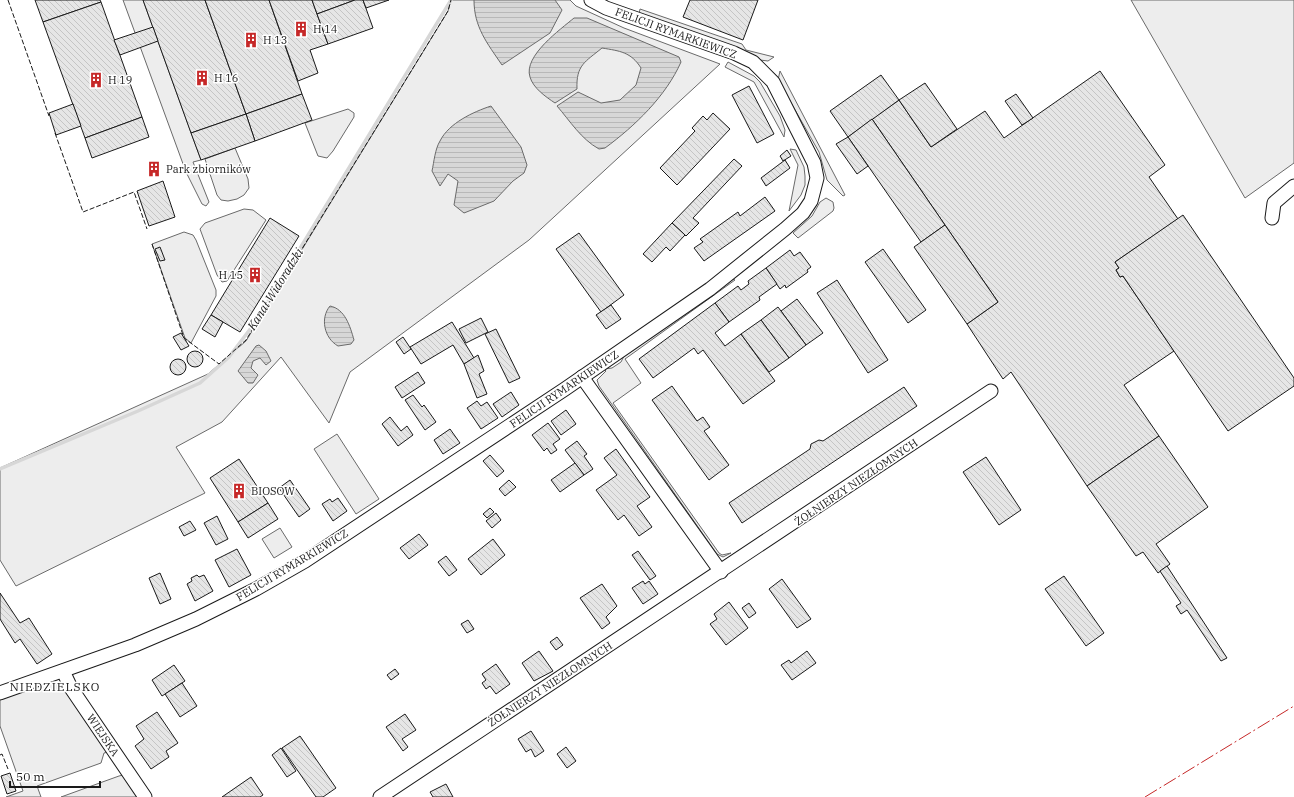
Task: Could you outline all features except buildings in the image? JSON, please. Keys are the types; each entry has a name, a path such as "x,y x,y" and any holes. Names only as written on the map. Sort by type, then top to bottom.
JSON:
{"street":[{"name":"FELICJI RYMARKIEWICZ","path":"0,692 136,645 196,619 256,589 349,532 582,377 710,289 803,213 811,201 817,178 811,153 778,90 757,66 734,53 606,8 590,0"},
{"path":"1272,218 1274,202 1294,186"},
{"path":"582,377 721,572"},
{"name":"ŻOŁNIERZY NIEZŁOMNYCH","path":"380,797 721,572 991,391"},
{"name":"WIEJSKA","path":"63,671 71,688 145,797"}],"shaded area":[{"path":"123,0 143,0 201,160 193,162 209,202 206,206 202,204 186,172"},
{"path":"451,0 570,0 576,6 624,28 720,64 529,240 350,372 329,423 281,357 222,422 176,447 205,493 16,586 0,560 0,468 208,374 246,341 448,11"},
{"path":"474,0 555,0 562,10 550,33 502,65 482,34 476,18"},
{"path":"1131,0 1294,0 1294,163 1245,198"},
{"path":"640,9 742,44 746,50 774,57 768,61 760,60 639,14"},
{"path":"574,18 587,18 679,57 681,62 667,87 649,110 605,148 599,149 587,140 557,106 578,92 601,103 620,100 636,85 641,68 629,55 620,51 602,48 586,61 580,69 578,74 577,89 555,103 534,85 530,77 529,69 537,52"},
{"path":"728,62 754,76 760,82 780,116 785,130 784,137 754,82 725,67"},
{"path":"780,71 845,195 843,196 827,180 819,152 778,80"},
{"path":"491,106 521,147 527,165 524,173 513,181 494,201 464,213 454,205 458,181 448,174 440,186 432,171 438,144 449,129 455,124 477,111"},
{"path":"348,109 354,113 354,117 333,151 327,158 318,156 305,123"},
{"path":"235,148 248,179 249,188 244,195 237,199 228,201 221,200 217,195 205,159"},
{"path":"790,149 796,150 804,167 805,185 801,195 789,211 798,165"},
{"path":"826,198 833,202 833,211 798,238 793,233 812,216 820,202"},
{"path":"244,209 253,210 266,220 227,281 222,282 217,275 200,229 205,223"},
{"path":"184,232 193,235 196,240 216,290 216,296 191,343 185,338 152,244"},
{"path":"733,279 735,280 625,359 641,383 613,403 719,553 722,555 731,553 723,557 717,554 599,386 597,380 606,371 604,369 612,368 621,362 624,356"},
{"path":"330,306 340,311 346,319 354,340 351,344 338,346 329,338 324,322"},
{"path":"259,345 266,351 271,361 266,365 260,358 253,361 251,368 258,375 253,383 248,383 238,371 256,346"},
{"path":"337,434 379,499 356,514 314,449"},
{"path":"280,528 292,547 274,558 262,539"},
{"path":"47,682 55,683 67,691 108,752 104,753 101,763 37,786 41,797 6,797 23,791 0,726 0,698"},
{"path":"123,775 138,797 61,797 119,776"}],"waterway":[{"name":"Kanał Widoradzki","path":"0,469 138,411 200,383 229,357 254,324 451,0"}],"fence":[{"path":"8,0 49,116"},
{"path":"152,244 184,338 219,364 246,340 448,11 451,0"},
{"path":"55,133 83,212 134,192 147,229"},
{"path":"0,755 2,754 8,769"}],"power":[{"path":"1145,797 1294,706"}],"place":[{"name":"H 14","path":"301,29"},
{"name":"H 13","path":"251,40"},
{"name":"H 16","path":"202,78"},
{"name":"H 19","path":"96,80"},
{"name":"Park zbiorników","path":"154,169"},
{"name":"H 15","path":"255,275"},
{"name":"BIOSOW","path":"239,491"}],"district":[{"name":"NIEDZIELSKO","path":"55,686"}]}
